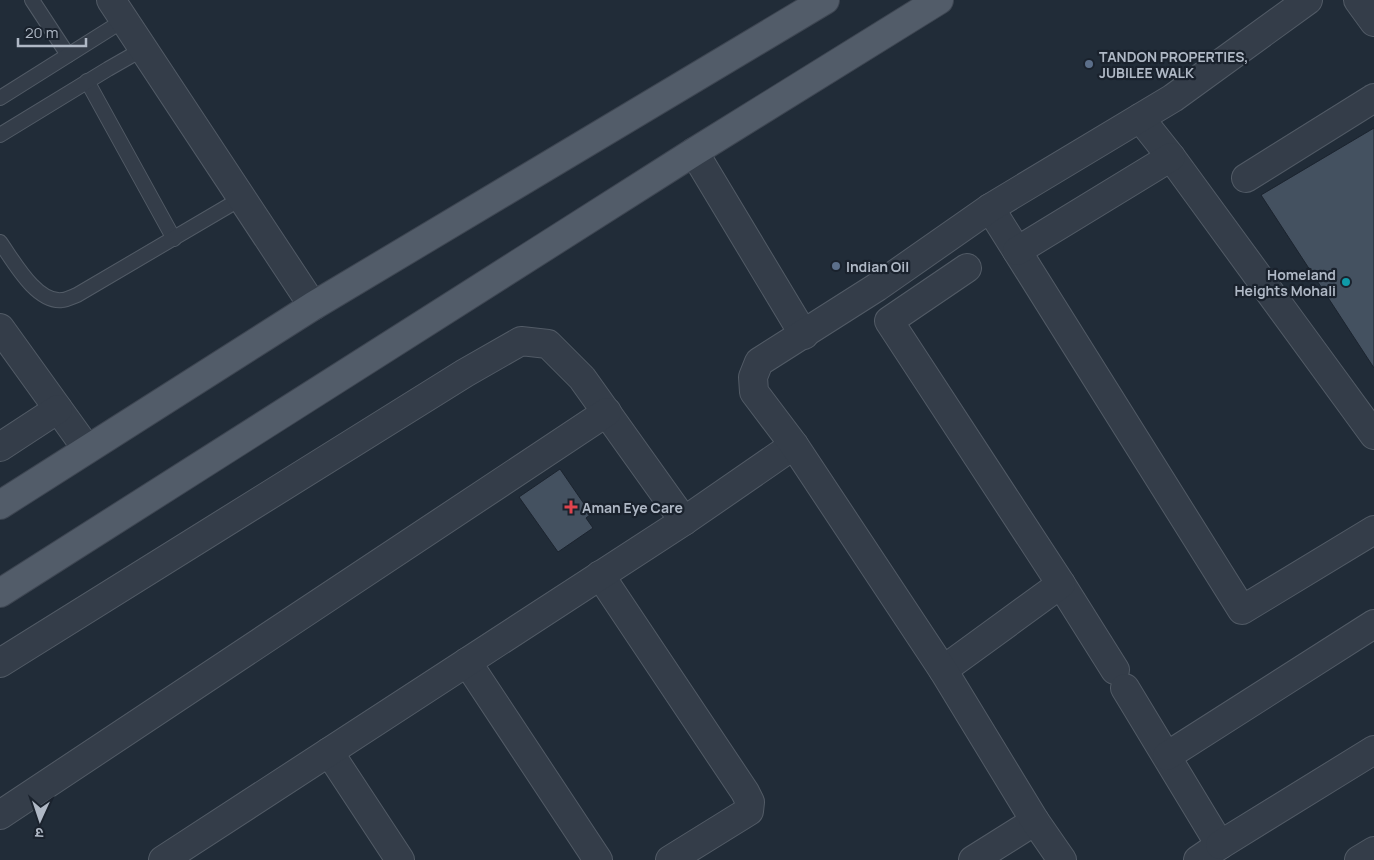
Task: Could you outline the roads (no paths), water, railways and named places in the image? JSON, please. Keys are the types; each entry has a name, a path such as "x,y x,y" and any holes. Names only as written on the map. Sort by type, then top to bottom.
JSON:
{"main road":[{"path":"0,505 313,306 825,0"},
{"path":"0,593 694,152 939,0"}],"street":[{"path":"1062,860 1035,821 943,670 794,445 754,392 753,377 759,362 877,287 990,208 1173,98 1308,0"},
{"path":"1358,0 1374,22"},
{"path":"117,10 313,306"},
{"path":"1246,178 1374,98"},
{"path":"1140,118 1167,151 1374,435"},
{"path":"1012,243 1167,151"},
{"path":"694,152 804,335"},
{"path":"990,208 1242,610 1374,530"},
{"path":"967,268 888,321 1061,584 1167,756 1209,853 1374,750"},
{"path":"0,328 87,449"},
{"path":"0,663 457,378 521,341 548,344 582,378 684,521"},
{"path":"0,447 58,410"},
{"path":"0,815 607,412"},
{"path":"163,860 197,851 329,752 684,521 794,445"},
{"path":"600,575 750,802 748,811 670,860"},
{"path":"943,670 1061,584"},
{"path":"1167,756 1374,624"},
{"path":"467,662 598,860"},
{"path":"329,752 400,860"},
{"path":"973,860 1035,821"},
{"path":"1359,860 1374,851"}],"lane":[{"path":"32,0 68,55"},
{"path":"0,98 68,55 117,10"},
{"path":"0,135 143,49"},
{"path":"87,81 174,239"},
{"path":"0,242 36,292 52,300 62,300 77,295 242,198"}],"place":[{"name":"TANDON PROPERTIES, JUBILEE WALK","path":"1089,64"},
{"name":"Indian Oil","path":"836,266"},
{"name":"Homeland Heights Mohali","path":"1346,282"},
{"name":"Aman Eye Care","path":"571,507"}]}
